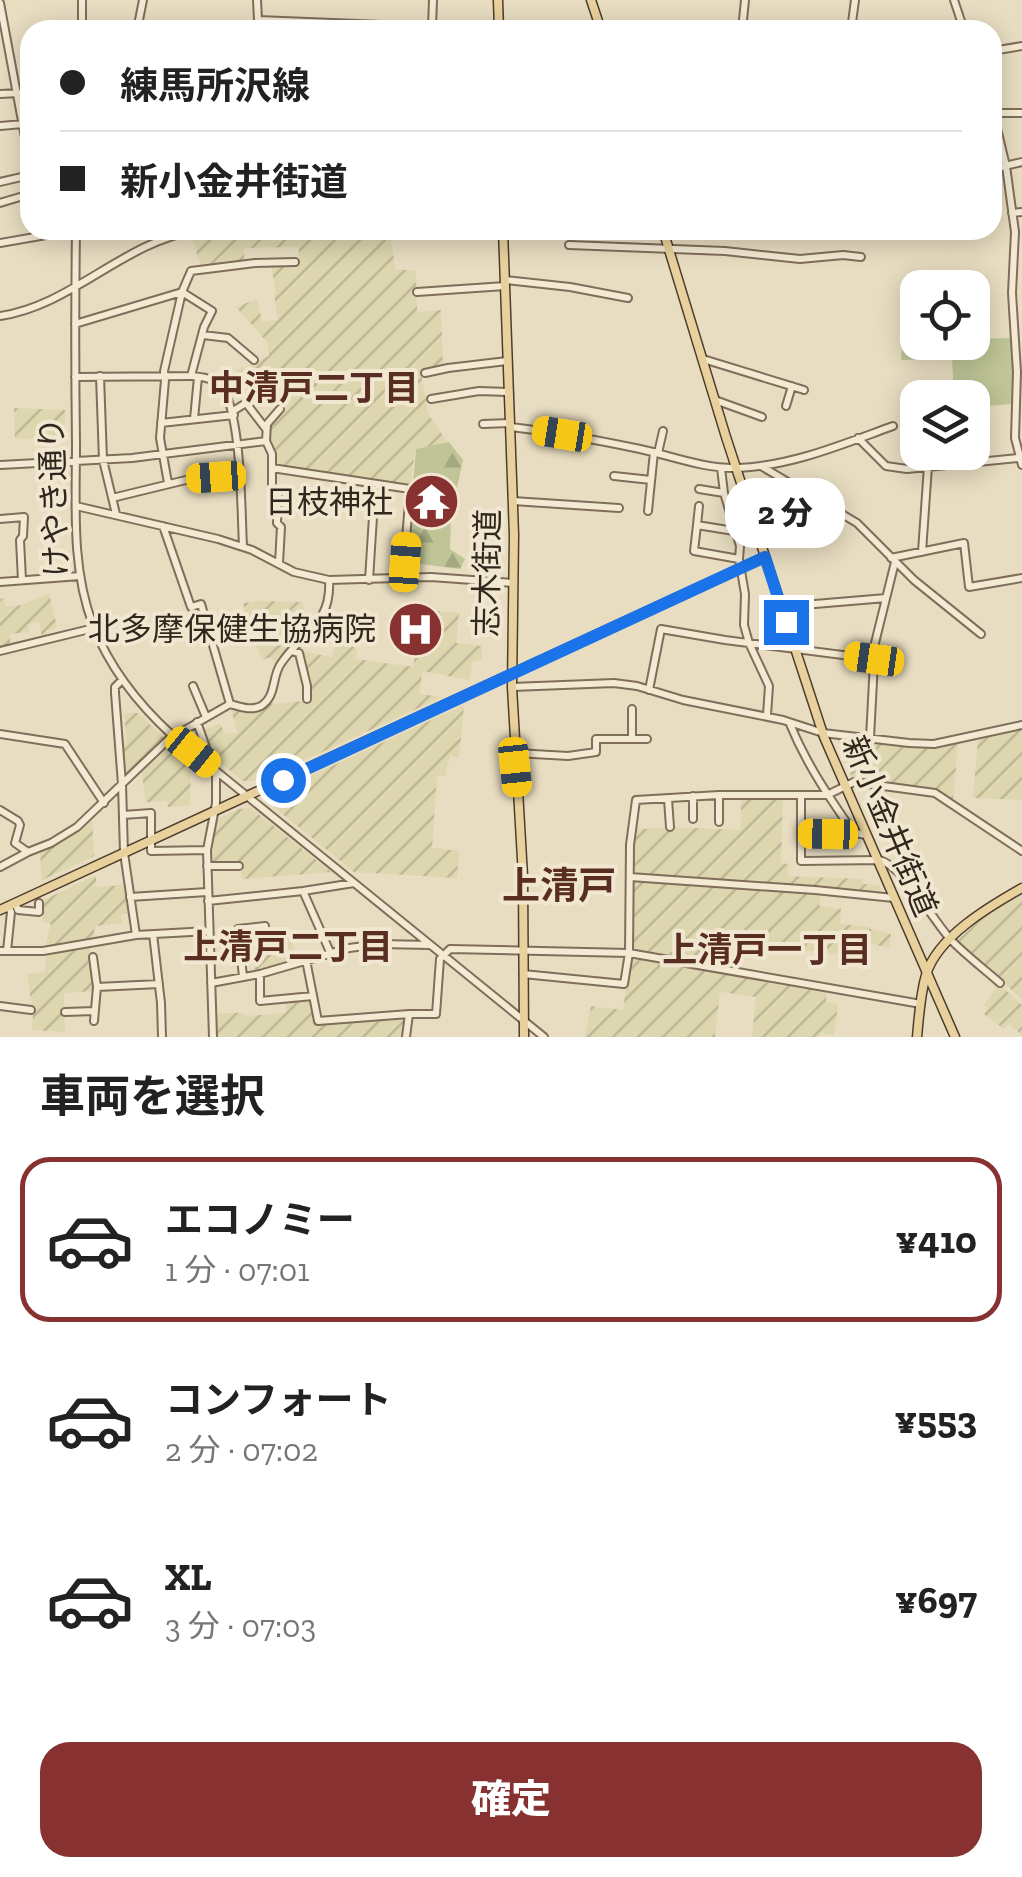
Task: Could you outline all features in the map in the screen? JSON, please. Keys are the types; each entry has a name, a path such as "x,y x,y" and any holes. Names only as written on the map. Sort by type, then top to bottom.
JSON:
{"main road":[{"name":"志木街道","path":"504,240 514,501 512,687 522,845 524,1037"},
{"name":"新小金井街道","path":"666,240 823,733 955,1034"},
{"path":"8,906 512,674 739,564 765,557"},
{"path":"917,1037 926,973 937,953 988,908 1022,888"}],"street":[{"path":"0,3 20,105"},
{"path":"0,94 18,93"},
{"path":"990,463 1021,461 1016,438 1019,346 1012,293 1014,232 1002,152"},
{"path":"1002,167 1022,162"},
{"path":"1012,213 1022,212"},
{"name":"けやき通り","path":"76,240 76,506 80,576 94,628 122,680 145,710 173,736 544,1037"},
{"path":"0,316 38,304 158,240"},
{"path":"569,244 725,251 800,259 861,257"},
{"path":"168,483 161,453 164,372 182,292 192,271 296,262"},
{"path":"417,292 505,283 570,287 628,298"},
{"path":"75,324 182,292 212,311 202,335 194,419"},
{"path":"202,335 228,338 254,360"},
{"path":"703,359 804,390"},
{"path":"425,373 507,361"},
{"path":"100,376 103,460 116,514"},
{"path":"75,377 195,377 208,378 220,385 233,413 242,546"},
{"path":"786,406 792,386"},
{"path":"431,399 479,391 508,392"},
{"path":"715,400 762,417"},
{"path":"161,423 233,413 246,403 266,428"},
{"path":"279,564 278,494 272,493 272,454 266,428 280,409"},
{"path":"482,424 562,434 721,468 761,466 826,452 893,426"},
{"path":"648,511 656,453 664,430"},
{"path":"858,438 891,468 900,469"},
{"path":"0,465 132,458 266,441"},
{"path":"761,466 857,523 893,560 981,634"},
{"path":"272,468 410,490 404,578"},
{"path":"721,468 724,493 740,546 744,625 769,686 767,716"},
{"path":"922,552 928,470"},
{"path":"112,498 194,478 238,475"},
{"path":"614,476 651,480"},
{"path":"369,580 375,485"},
{"path":"700,489 724,493"},
{"path":"803,530 808,492"},
{"path":"514,501 619,508"},
{"path":"76,506 242,546 294,572 329,580 432,577 513,584"},
{"path":"699,506 694,551 739,564"},
{"path":"0,519 24,516 20,540 22,580"},
{"path":"162,525 191,607 201,604 230,704"},
{"path":"697,525 734,531"},
{"path":"893,560 964,543 969,588 1022,578"},
{"path":"870,738 875,643 893,560"},
{"path":"0,582 80,576"},
{"path":"0,867 64,835 104,803 173,736 230,704 250,709 263,705 273,690 276,672 314,630 326,608 329,580"},
{"path":"803,606 886,598"},
{"path":"168,629 206,622"},
{"path":"0,651 94,628"},
{"path":"649,690 661,629 874,659"},
{"path":"291,651 299,654 307,699"},
{"path":"122,680 114,687 124,853 136,935"},
{"path":"512,687 614,684 767,716 823,733 934,744 1022,725"},
{"path":"193,686 206,717"},
{"path":"632,709 632,739"},
{"path":"197,722 216,779 207,850 213,1037"},
{"path":"790,722 803,755 827,795 851,829 866,834"},
{"path":"0,734 65,744 104,803"},
{"path":"514,753 568,756 596,752 596,738 648,739"},
{"path":"523,974 624,984 636,800 719,794 827,795 854,782 935,793 1022,852"},
{"path":"719,794 719,822"},
{"path":"693,819 694,796"},
{"path":"801,796 801,860 887,862 950,939 1000,983"},
{"path":"668,798 670,826"},
{"path":"0,810 18,821 15,844 28,852"},
{"path":"123,815 151,814 150,851 207,850"},
{"path":"802,834 828,834"},
{"path":"207,866 239,866"},
{"path":"630,878 894,898"},
{"path":"130,897 302,891 354,883"},
{"path":"302,891 330,952"},
{"path":"8,906 18,910 39,907 40,921"},
{"path":"8,906 11,912 4,951 43,951 136,935 209,931"},
{"path":"244,978 238,929 265,926"},
{"path":"153,934 162,1037"},
{"path":"211,983 260,974 330,952 380,944 430,945"},
{"path":"306,960 318,1021 436,1014 439,964 450,949 629,953 921,1004"},
{"path":"93,957 94,1021"},
{"path":"260,974 260,1001 313,996"},
{"path":"96,988 159,984"},
{"path":"920,1015 930,1004 942,1009"},
{"path":"0,1006 31,1010"},
{"path":"65,1012 94,1010"},
{"path":"406,1037 409,1014"}],"shaded area":[{"path":"193,240 391,240 395,269 416,271 417,312 441,310 443,367 421,373 428,414 448,443 415,450 410,489 272,468 268,448 270,425 286,403 276,393 264,403 254,387 240,391 231,373 269,356 267,342 236,307 257,299 262,322 278,320 271,265 298,264 299,247 244,248 244,262 201,267"},
{"path":"14,408 65,410 64,438 15,439"},
{"path":"49,593 57,627 46,631 48,640 43,641 39,622 28,624 29,632 9,634 11,649 0,651 0,599 4,598 5,607 23,605"},
{"path":"301,602 313,626 276,668 271,657 262,660 248,624 243,603"},
{"path":"425,610 459,613 456,643 482,646 482,660 473,661 469,680 422,671 420,694 442,697 259,781 243,781 216,759 204,730 220,723 225,734 237,733 231,707 248,711 267,704 308,701 301,651 332,657 338,636 357,641 356,659 413,667 415,655 421,654"},
{"path":"464,705 459,758 450,756 445,776 437,776 432,848 459,851 457,878 354,872 274,807 273,795 280,790"},
{"path":"124,713 138,713 166,740 126,776 122,743 127,742"},
{"path":"1022,730 1022,800 973,798 978,739"},
{"path":"836,738 910,748 958,743 953,800 937,789 853,780"},
{"path":"169,742 191,760 190,806 146,802 141,769"},
{"path":"741,795 783,796 781,863 788,864 788,876 862,879 863,884 879,885 882,893 822,887 819,906 841,909 840,924 891,934 889,948 864,942 862,957 735,948 731,970 633,951 632,830 741,830"},
{"path":"251,808 331,872 242,879 240,863 211,863 216,820 238,809"},
{"path":"92,816 94,856 42,880 40,851"},
{"path":"96,875 96,887 125,885 130,913 121,915 122,923 95,926 93,938 45,948 51,924 43,922 42,901"},
{"path":"1022,892 1022,999 956,941"},
{"path":"292,934 295,960 255,972 251,942"},
{"path":"89,942 95,991 64,993 65,1032 32,1030 27,974 45,972 47,950"},
{"path":"630,955 827,988 826,1002 838,1004 834,1035 752,1037 756,997 720,992 715,1037 585,1037 591,1006 623,1010"},
{"path":"999,984 1022,1005 1022,1035 1009,1024 1004,1029 984,1014 988,1008 984,1005"},
{"path":"313,996 319,1021 409,1014 406,1037 213,1037 212,1013 286,1013 286,998"}],"green space":[{"path":"1012,338 1012,404 990,406 990,380 953,380 952,360 990,360 990,339"},
{"path":"449,442 463,460 451,515 450,549 465,559 460,569 406,562 416,449"}],"place":[{"name":"日枝神社","path":"432,502"},
{"name":"北多摩保健生協病院","path":"415,629"}],"district":[{"name":"中清戸二丁目","path":"314,388"},
{"name":"上清戸","path":"559,886"},
{"name":"上清戸二丁目","path":"288,947"},
{"name":"上清戸一丁目","path":"767,950"}],"route":[{"path":"283,780 765,557 786,622"}]}
